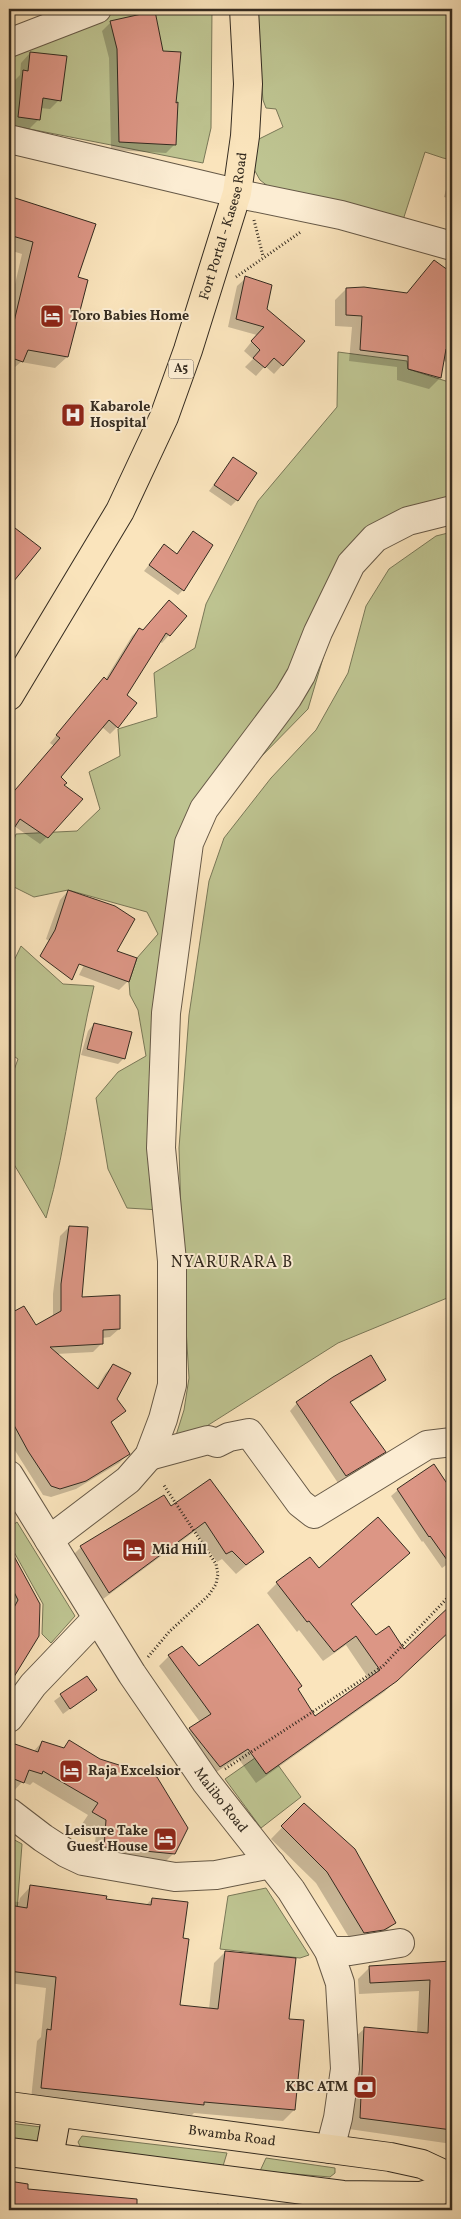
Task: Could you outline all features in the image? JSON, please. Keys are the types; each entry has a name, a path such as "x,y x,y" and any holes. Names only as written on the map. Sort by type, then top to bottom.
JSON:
{"main road":[{"name":"Fort Portal - Kasese Road","path":"9,696 120,511 164,417 243,195 248,84 244,9"},
{"name":"Bwamba Road","path":"9,2106 390,2157 422,2164 452,2178"},
{"path":"50,2157 57,2113"},
{"path":"9,2152 343,2195 397,2204 452,2188"}],"street":[{"path":"9,43 97,9"},
{"path":"9,139 243,195 341,214 452,246"},
{"path":"49,1540 128,1480 149,1456 163,1419 172,1385 172,1261 161,1148 161,1129 166,1013 189,843 204,809 297,682 351,564 375,538 408,521 452,510"},
{"path":"149,1456 208,1440 217,1443 229,1437 249,1433 300,1502 314,1514 427,1446 452,1442"},
{"name":"Malibo Road","path":"9,1475 132,1674 206,1782 292,1890 329,1951 340,1983 345,2069 338,2118 330,2149"},
{"path":"9,1718 33,1685 97,1618"},
{"path":"9,1812 43,1838 66,1853 83,1861 175,1877 216,1875 271,1864"},
{"path":"329,1951 350,1951 400,1943"}],"path":[{"path":"243,195 264,256"},
{"path":"208,289 236,277 305,229"},
{"path":"132,1674 169,1632 209,1595 216,1584 218,1574 216,1564 163,1484"},
{"path":"206,1782 383,1666 452,1593"}],"green space":[{"path":"87,9 212,9 211,128 203,163 9,125 9,40"},
{"path":"255,9 452,9 452,160 425,152 403,220 269,187 260,180 251,164 259,139 283,127 276,109 266,108 263,100"},
{"path":"338,352 407,361 408,369 452,383 452,510 388,529 346,580 308,709 253,765 198,836 172,1007 160,1210 127,1208 108,1169 96,1098 118,1072 146,1056 138,1010 130,995 129,982 137,958 158,934 147,912 68,890 34,897 14,887 10,866 11,849 16,834 77,831 100,809 89,772 120,756 118,729 157,717 154,673 195,648 206,604 258,501 337,407"},
{"path":"452,532 452,1296 338,1343 172,1448 184,1410 189,1378 183,1278 179,1148 189,1015 209,881 224,838 271,778 316,730 348,673 366,606 389,569 436,536"},
{"path":"21,946 63,984 94,986 60,1161 46,1218 9,1156 9,1084 18,1059 9,1053 9,971"},
{"path":"17,1522 75,1616 51,1643 42,1634 43,1604 9,1543 9,1528"},
{"path":"255,1758 266,1773 278,1765 301,1797 261,1828 225,1779"},
{"path":"9,1837 22,1844 15,1938 9,1938"},
{"path":"266,1888 309,1955 300,1958 220,1949 228,1896"},
{"path":"9,2123 41,2127 39,2141 9,2138"},
{"path":"82,2136 227,2153 223,2166 81,2148 78,2142"},
{"path":"266,2158 335,2168 335,2173 330,2177 260,2171"}],"building":[{"path":"155,11 163,51 181,52 176,103 178,102 176,145 119,142 117,49 110,21"},
{"path":"30,52 67,56 61,101 43,98 40,120 18,117 23,70 28,71"},
{"path":"9,196 96,224 78,277 88,280 68,357 28,350 23,362 9,357 9,329 12,330 33,242 9,235"},
{"path":"434,260 452,273 452,350 446,349 441,378 408,369 408,356 360,350 362,316 346,315 346,288 364,287 407,293"},
{"path":"245,276 272,285 267,309 305,341 283,366 274,358 265,368 253,358 260,350 251,341 264,327 236,319"},
{"path":"233,457 257,473 238,501 214,485"},
{"path":"15,528 41,548 9,587 9,537"},
{"path":"193,531 213,545 184,591 149,565 164,544 177,554"},
{"path":"169,600 187,616 170,636 166,633 127,695 137,703 118,728 109,720 61,777 67,783 64,785 83,799 48,838 20,819 9,836 9,797 60,738 56,735 104,677 107,680 139,628 143,630"},
{"path":"68,890 115,906 135,919 117,951 137,958 129,982 79,964 72,980 40,956 55,930"},
{"path":"94,1023 132,1032 125,1059 87,1049"},
{"path":"69,1226 88,1227 82,1297 120,1295 120,1329 103,1330 103,1344 50,1347 98,1389 113,1364 131,1373 117,1399 126,1411 111,1422 130,1454 86,1481 60,1489 51,1486 28,1451 9,1416 9,1314 24,1306 36,1325 61,1311 61,1284"},
{"path":"371,1355 386,1380 350,1402 386,1452 346,1476 296,1402 333,1377"},
{"path":"434,1464 452,1491 452,1567 429,1537 397,1489"},
{"path":"210,1479 264,1552 246,1565 232,1551 226,1554 205,1522 109,1593 80,1546 164,1495 171,1506"},
{"path":"378,1517 410,1553 351,1604 376,1635 389,1626 404,1649 452,1604 452,1629 397,1681 266,1774 248,1749 220,1767 189,1728 211,1714 168,1655 182,1646 199,1666 258,1624 302,1686 298,1689 315,1716 380,1670 356,1636 334,1652 309,1621 307,1622 276,1582 310,1557 319,1568"},
{"path":"9,1547 40,1604 39,1636 9,1685 9,1617 18,1600 9,1582"},
{"path":"87,1676 97,1690 70,1709 60,1694"},
{"path":"69,1740 100,1759 157,1777 188,1828 175,1854 104,1847 106,1820 92,1812 98,1803 43,1771 42,1774 29,1770 24,1783 9,1777 9,1752 12,1743 38,1752 42,1741 64,1748"},
{"path":"304,1803 355,1849 396,1923 384,1930 364,1933 327,1872 281,1826"},
{"path":"30,1885 107,1896 106,1899 151,1905 152,1898 188,1902 183,1938 189,1939 180,2005 218,2009 225,1951 296,1958 289,2019 304,2020 295,2110 204,2102 204,2105 41,2088 47,2029 51,2030 56,1977 9,1971 9,1905 27,1908"},
{"path":"452,1961 452,2130 360,2118 364,2027 428,2033 430,1980 370,1983 369,1966"},
{"path":"9,2181 28,2184 28,2189 137,2199 137,2210 9,2210"}],"place":[{"name":"Toro Babies Home","path":"52,316"},
{"name":"Kabarole Hospital","path":"73,415"},
{"name":"Mid Hill","path":"134,1550"},
{"name":"Raja Excelsior","path":"71,1771"},
{"name":"Leisure Take Guest House","path":"165,1839"},
{"name":"KBC ATM","path":"365,2087"}],"district":[{"name":"NYARURARA B","path":"232,1263"}]}
